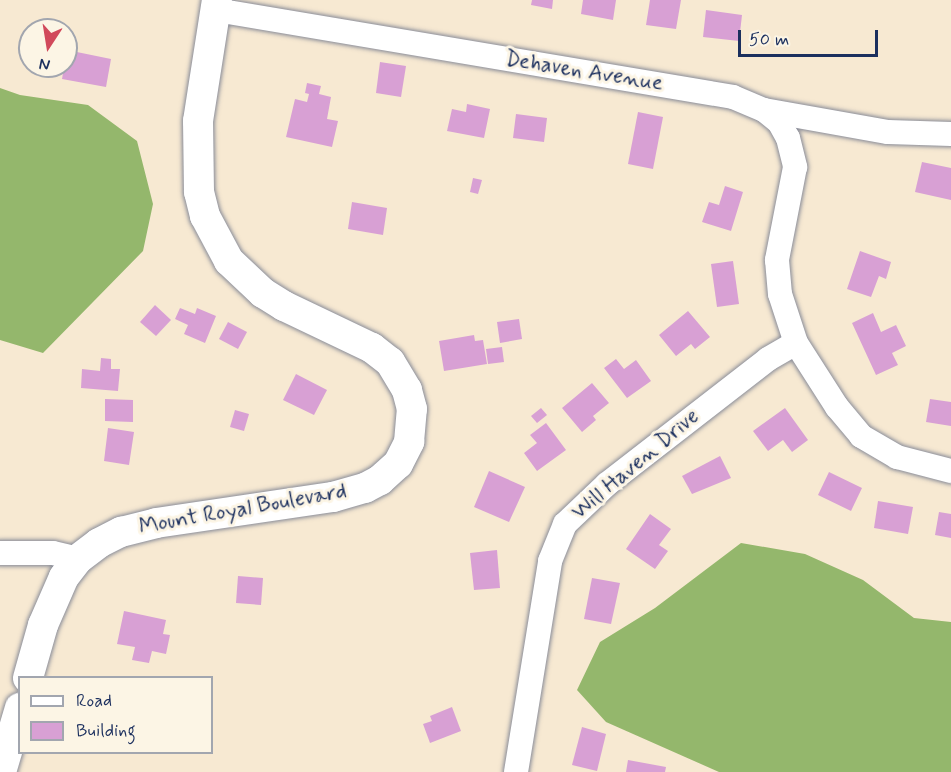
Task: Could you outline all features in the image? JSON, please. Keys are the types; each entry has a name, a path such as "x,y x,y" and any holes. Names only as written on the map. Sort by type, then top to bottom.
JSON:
{"main road":[{"name":"Mount Royal Boulevard","path":"29,676 43,625 64,578 78,559 99,543 121,532 156,523 333,497 365,488 380,480 398,464 409,442 412,409 408,390 390,362 372,348 284,306 263,293 229,261 205,216 199,192 198,121 216,5"},
{"path":"1,772 12,716"}],"street":[{"name":"Dehaven Avenue","path":"216,5 733,97 764,110 888,132 951,134"},
{"path":"764,110 779,122 788,138 795,167 777,260 780,294 796,343 837,407 861,436 897,457 951,471"},
{"name":"Will Haven Drive","path":"516,772 550,561 565,524 607,484 768,359 796,343"},
{"path":"0,553 53,553 78,559"}],"green space":[{"path":"0,88 20,95 88,105 137,141 153,204 143,251 43,353 0,340"},
{"path":"741,543 805,554 863,580 914,618 951,622 951,772 719,772 606,722 577,690 600,642 655,608"}],"building":[{"path":"532,0 553,0 552,9 531,5"},
{"path":"583,0 616,0 613,20 581,14"},
{"path":"650,0 681,0 676,29 646,25"},
{"path":"706,10 742,15 739,41 703,37"},
{"path":"78,52 111,59 106,87 62,79 78,78"},
{"path":"380,62 406,66 401,97 376,93"},
{"path":"307,83 321,86 319,94 331,97 327,119 338,121 332,147 286,137 295,99 307,102 309,94 305,93"},
{"path":"467,104 490,109 484,138 447,131 452,109 466,112"},
{"path":"638,112 663,117 653,169 628,164"},
{"path":"516,114 547,118 544,142 513,138"},
{"path":"922,162 951,168 951,200 915,192"},
{"path":"473,178 482,180 478,194 470,192"},
{"path":"725,186 743,192 731,231 702,222 709,202 719,205"},
{"path":"352,202 387,208 383,235 348,229"},
{"path":"860,251 891,262 886,279 879,276 871,297 847,289"},
{"path":"733,261 739,304 717,307 711,264"},
{"path":"155,305 171,320 156,336 140,322"},
{"path":"180,308 195,314 197,308 216,316 205,343 184,334 188,325 175,319"},
{"path":"688,311 710,337 695,349 691,344 676,356 659,335"},
{"path":"873,313 881,332 896,325 906,346 892,353 898,365 876,375 852,323"},
{"path":"519,319 522,339 500,343 497,322"},
{"path":"228,322 247,332 238,349 219,339"},
{"path":"474,335 475,341 483,340 487,364 444,371 439,341"},
{"path":"502,347 504,362 488,364 486,349"},
{"path":"101,358 111,359 111,369 120,369 118,391 81,388 82,369 100,371"},
{"path":"616,359 624,369 636,360 651,381 627,398 604,368"},
{"path":"296,374 327,390 314,415 283,400"},
{"path":"592,383 609,403 593,416 596,420 582,432 562,408"},
{"path":"105,399 133,400 133,422 105,421"},
{"path":"930,399 951,402 951,426 926,422"},
{"path":"541,408 547,415 537,423 531,416"},
{"path":"785,408 808,440 792,452 783,440 768,451 753,431"},
{"path":"235,410 249,414 244,431 230,427"},
{"path":"546,423 566,450 537,471 524,453 537,443 530,435"},
{"path":"108,428 134,432 129,465 104,461"},
{"path":"720,456 731,478 692,494 682,476"},
{"path":"489,471 525,487 509,522 474,507"},
{"path":"829,472 862,488 851,511 818,495"},
{"path":"878,501 913,507 908,534 874,528"},
{"path":"939,512 951,514 951,538 935,535"},
{"path":"650,514 671,529 659,545 668,551 655,569 626,549"},
{"path":"497,550 500,588 474,590 470,553"},
{"path":"238,576 263,578 261,605 236,603"},
{"path":"592,578 620,583 611,624 584,619"},
{"path":"124,611 166,620 163,634 170,635 166,654 152,651 149,663 132,660 135,647 117,644"},
{"path":"452,707 461,731 430,743 423,724 432,721 430,716"},
{"path":"582,727 606,734 597,771 572,765"},
{"path":"628,760 666,767 665,772 626,772"}]}
